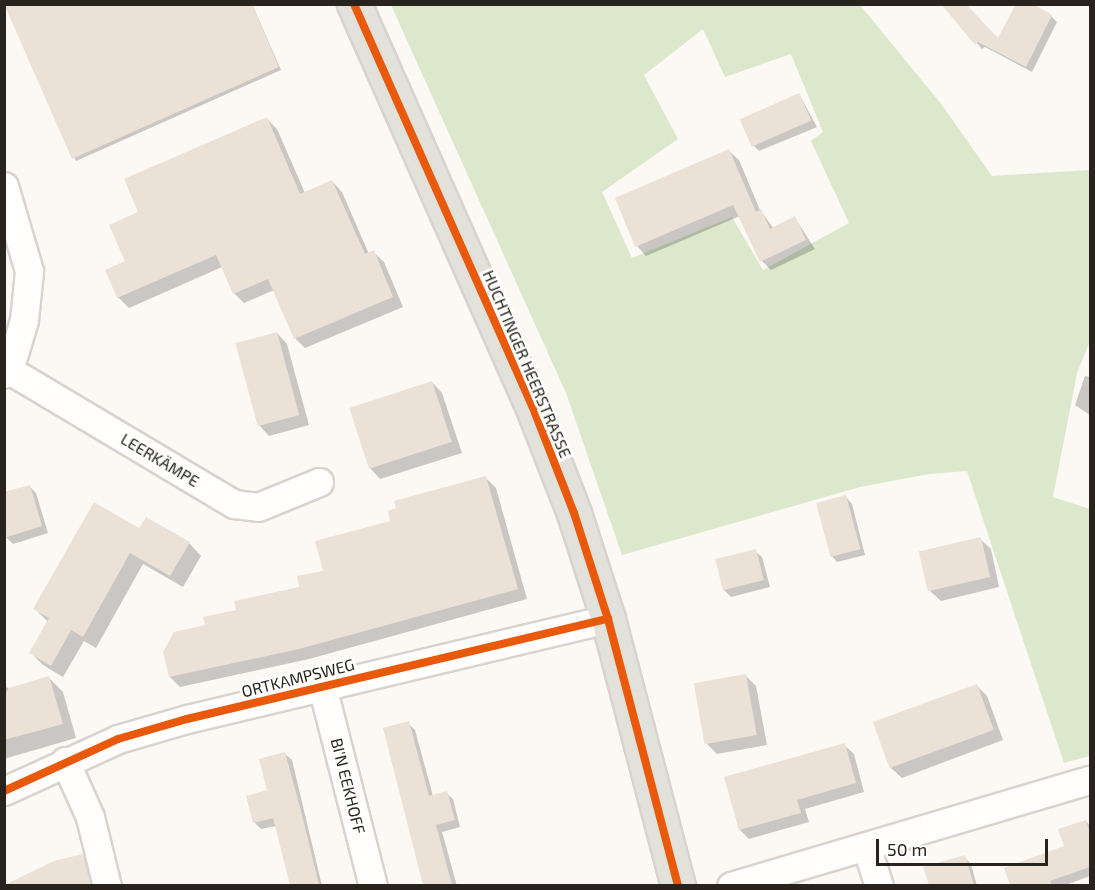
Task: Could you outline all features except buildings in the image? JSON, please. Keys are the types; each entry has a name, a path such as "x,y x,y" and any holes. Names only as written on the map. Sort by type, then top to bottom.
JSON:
{"main road":[{"name":"HUCHTINGER HEERSTRASSE","path":"354,4 535,413 574,513 608,619 678,885"}],"street":[{"name":"LEERKÄMPE","path":"4,186 29,271 24,320 7,372 234,504 258,507 319,482"},
{"name":"ORTKAMPSWEG","path":"4,791 65,761 164,726 322,686 608,619"},
{"name":"BI'N EEKHOFF","path":"322,686 373,885"},
{"path":"65,761 90,817 107,885"},
{"path":"731,885 1090,780"},
{"path":"866,846 879,885"}],"green space":[{"path":"391,5 860,5 942,105 992,176 1090,170 1090,341 1077,373 1053,497 1090,509 1090,756 1064,763 967,471 929,474 860,487 622,555 566,393","holes":["703,29 725,77 791,54 823,132 811,141 849,223 763,270 732,217 632,258 602,192 678,139 644,75"]}],"cycle path":[{"path":"354,4 535,413 574,513 608,619 678,886"},
{"path":"4,791 118,739 187,719 608,619"}]}
